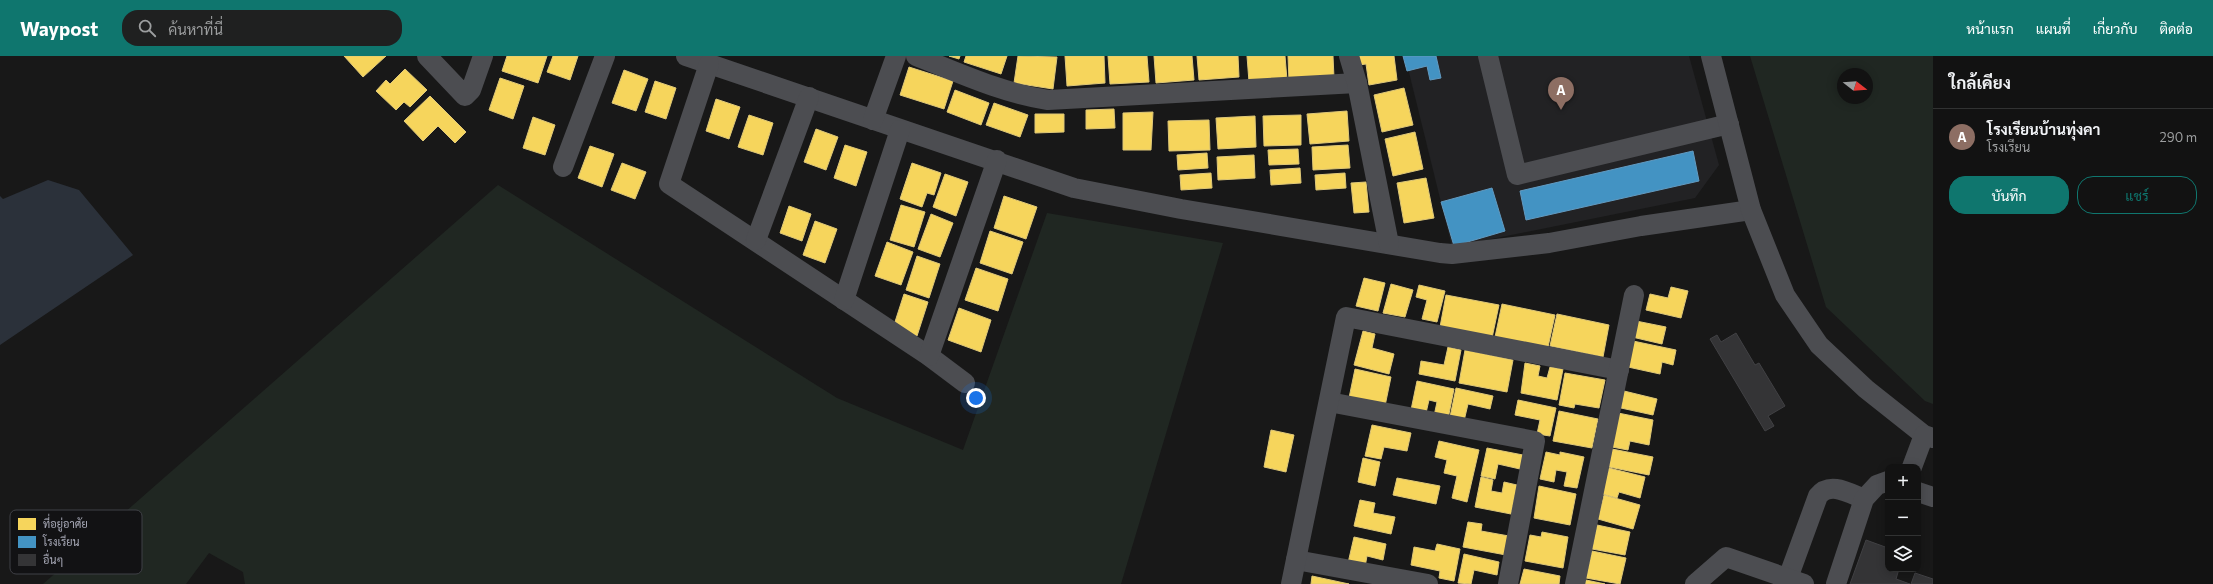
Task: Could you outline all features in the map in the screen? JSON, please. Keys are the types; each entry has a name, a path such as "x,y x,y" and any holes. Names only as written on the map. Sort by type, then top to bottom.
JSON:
{"street":[{"path":"427,56 456,89 465,96 471,90 483,56"},
{"path":"563,167 605,56"},
{"path":"686,56 809,97 900,130 997,160 1074,188 1181,209 1452,254 1549,243 1641,226 1751,210"},
{"path":"873,120 896,56"},
{"path":"916,56 1026,97 1048,100 1357,83"},
{"path":"1349,56 1357,83 1389,244"},
{"path":"1488,56 1517,175 1729,124"},
{"path":"1711,56 1751,210 1785,295 1819,345 1866,389 1929,436 1914,464"},
{"path":"709,64 669,184 756,240 929,356 965,383"},
{"path":"756,240 809,97"},
{"path":"844,300 900,130"},
{"path":"929,356 997,160"},
{"path":"1575,584 1634,294"},
{"path":"1291,584 1346,317 1619,370"},
{"path":"1329,402 1535,441 1508,584"},
{"path":"1836,584 1864,499 1877,485 1885,482"},
{"path":"1695,584 1726,557 1796,581 1818,496 1822,491 1834,488 1864,499"},
{"path":"1921,493 1933,497"},
{"path":"1296,560 1428,584"}],"shaded area":[{"path":"1405,56 1689,56 1719,165 1695,198 1452,247"},
{"path":"1750,56 1933,56 1933,404 1925,401 1826,307"},
{"path":"48,180 79,190 133,255 0,345 0,196 3,199"},
{"path":"498,185 837,398 963,450 1047,213 1223,243 1121,584 245,584 243,572 209,553 186,584 43,584 54,574 142,574 142,510 127,510"}],"building: ที่อยู่อาศัย":[{"path":"344,56 386,56 363,77"},
{"path":"507,56 547,56 538,83 502,71"},
{"path":"553,56 578,56 570,80 547,72"},
{"path":"949,56 960,56 959,59"},
{"path":"966,56 1007,56 1001,74 964,62"},
{"path":"1018,56 1057,57 1053,89 1014,83"},
{"path":"1065,56 1104,56 1105,83 1067,86"},
{"path":"1108,56 1147,56 1149,82 1110,84"},
{"path":"1154,56 1192,56 1194,80 1156,83"},
{"path":"1197,56 1238,56 1239,77 1199,80"},
{"path":"1247,56 1285,56 1287,80 1249,82"},
{"path":"1288,56 1333,56 1334,78 1289,81"},
{"path":"1351,56 1394,56 1397,80 1369,85 1366,64 1353,66"},
{"path":"909,67 953,81 944,109 900,95"},
{"path":"405,69 427,90 410,107 404,102 396,110 376,91 386,80 390,84"},
{"path":"624,70 648,79 636,111 612,103"},
{"path":"500,78 524,86 513,119 489,110"},
{"path":"655,81 676,88 666,119 645,112"},
{"path":"1404,88 1413,125 1382,132 1374,95"},
{"path":"955,90 989,103 981,125 947,112"},
{"path":"430,96 466,132 455,143 438,126 423,141 404,121"},
{"path":"716,99 740,107 729,139 706,131"},
{"path":"994,103 1028,115 1020,137 986,125"},
{"path":"1114,109 1115,128 1086,129 1086,110"},
{"path":"1347,111 1349,141 1310,144 1307,114"},
{"path":"1153,112 1151,150 1123,150 1123,113"},
{"path":"1035,114 1064,114 1064,132 1035,133"},
{"path":"749,115 773,123 763,155 738,147"},
{"path":"1301,115 1301,145 1264,146 1263,116"},
{"path":"1255,116 1256,147 1218,149 1216,118"},
{"path":"533,117 555,125 545,155 523,148"},
{"path":"1209,120 1210,150 1169,151 1168,121"},
{"path":"816,129 838,137 826,170 804,162"},
{"path":"1415,132 1423,169 1393,176 1385,139"},
{"path":"845,145 867,152 856,186 834,178"},
{"path":"1348,145 1350,168 1313,170 1312,147"},
{"path":"590,146 614,154 602,187 578,178"},
{"path":"1298,149 1299,164 1269,165 1268,150"},
{"path":"1207,153 1208,168 1178,170 1177,155"},
{"path":"1254,155 1255,178 1218,180 1217,157"},
{"path":"622,163 646,172 635,199 611,190"},
{"path":"912,163 941,173 934,195 927,193 922,207 900,199"},
{"path":"1300,168 1301,183 1271,185 1270,170"},
{"path":"1211,173 1212,188 1181,190 1180,175"},
{"path":"1345,173 1346,188 1316,190 1315,175"},
{"path":"945,174 968,182 956,216 933,207"},
{"path":"1426,178 1434,218 1404,223 1397,183"},
{"path":"1366,182 1369,212 1354,213 1351,183"},
{"path":"1004,196 1037,207 1026,239 994,228"},
{"path":"901,205 925,212 914,247 890,240"},
{"path":"789,206 811,214 802,241 780,233"},
{"path":"931,214 953,223 940,257 918,249"},
{"path":"815,221 837,229 825,263 803,255"},
{"path":"990,231 1023,242 1012,274 980,263"},
{"path":"887,242 913,252 901,285 875,276"},
{"path":"917,256 940,264 929,298 906,290"},
{"path":"976,268 1008,279 998,311 965,300"},
{"path":"1364,278 1385,283 1378,311 1356,306"},
{"path":"1391,284 1413,290 1405,317 1383,313"},
{"path":"1419,285 1445,291 1437,322 1422,319 1427,300 1416,297"},
{"path":"1671,287 1688,291 1681,318 1646,310 1650,294 1668,298"},
{"path":"904,294 928,302 917,336 893,328"},
{"path":"1446,295 1499,305 1492,338 1440,327"},
{"path":"1502,304 1555,315 1548,347 1495,337"},
{"path":"959,308 991,320 981,352 948,340"},
{"path":"1557,314 1609,325 1603,357 1550,346"},
{"path":"1636,321 1666,327 1662,344 1632,337"},
{"path":"1363,331 1375,334 1372,348 1394,354 1389,374 1354,365"},
{"path":"1633,341 1676,350 1673,365 1662,362 1660,374 1628,367"},
{"path":"1448,347 1461,350 1455,381 1419,374 1421,361 1444,365"},
{"path":"1465,350 1513,360 1507,392 1459,383"},
{"path":"1525,363 1540,366 1538,376 1547,378 1550,367 1563,369 1557,400 1521,393"},
{"path":"1355,369 1391,377 1385,406 1349,398"},
{"path":"1565,373 1605,380 1599,408 1575,404 1574,408 1559,405"},
{"path":"1417,381 1454,389 1448,419 1434,416 1437,402 1429,400 1426,413 1411,410"},
{"path":"1456,388 1493,396 1490,409 1468,404 1464,421 1450,417"},
{"path":"1624,391 1657,399 1653,415 1621,408"},
{"path":"1518,400 1556,408 1550,436 1537,434 1540,420 1515,415"},
{"path":"1559,411 1598,419 1592,448 1553,441"},
{"path":"1618,413 1653,420 1649,445 1630,441 1628,450 1612,447"},
{"path":"1372,425 1411,433 1407,451 1384,447 1381,459 1365,456"},
{"path":"1271,430 1294,435 1286,472 1264,467"},
{"path":"1439,441 1479,450 1467,502 1452,498 1457,476 1444,473 1447,460 1435,457"},
{"path":"1487,448 1523,455 1520,469 1498,464 1495,479 1481,476"},
{"path":"1612,449 1653,457 1649,475 1609,467"},
{"path":"1546,452 1560,455 1560,452 1584,457 1577,488 1564,486 1567,472 1556,470 1554,482 1540,479"},
{"path":"1363,458 1380,462 1375,486 1358,482"},
{"path":"1609,468 1645,477 1640,498 1619,492 1617,498 1602,494"},
{"path":"1481,477 1493,480 1491,491 1502,493 1504,482 1517,485 1511,514 1475,507"},
{"path":"1397,478 1440,486 1436,504 1393,495"},
{"path":"1539,486 1576,494 1570,525 1534,518"},
{"path":"1604,495 1640,505 1633,529 1598,519"},
{"path":"1360,500 1375,503 1373,513 1395,517 1391,534 1354,526"},
{"path":"1468,522 1482,524 1481,531 1509,536 1506,555 1463,547"},
{"path":"1597,525 1630,532 1625,555 1592,549"},
{"path":"1542,532 1568,537 1563,568 1525,561 1530,535 1541,537"},
{"path":"1354,537 1386,544 1383,560 1367,556 1365,567 1348,563"},
{"path":"1437,544 1460,549 1454,581 1439,578 1440,571 1411,565 1414,547 1435,551"},
{"path":"1592,551 1626,558 1620,584 1586,578"},
{"path":"1464,554 1499,562 1497,575 1474,570 1471,584 1458,583"},
{"path":"1524,569 1560,576 1559,584 1520,584"},
{"path":"1312,576 1349,584 1311,584"},
{"path":"1586,580 1605,584 1585,584"}],"building: โรงเรียน":[{"path":"1403,56 1436,56 1441,78 1430,80 1427,66 1407,71"},
{"path":"1693,151 1699,181 1526,220 1520,191"},
{"path":"1492,188 1505,231 1454,246 1441,202"}],"building: อื่นๆ":[{"path":"1736,333 1755,365 1759,363 1785,406 1768,416 1774,426 1765,431 1710,339 1717,335 1721,342"},
{"path":"1866,540 1885,547 1885,572 1898,572 1896,579 1910,584 1850,584"},
{"path":"1915,573 1933,579 1933,584 1911,584"}],"place":[{"name":"โรงเรียนบ้านทุ่งคา","path":"1561,110"}]}
